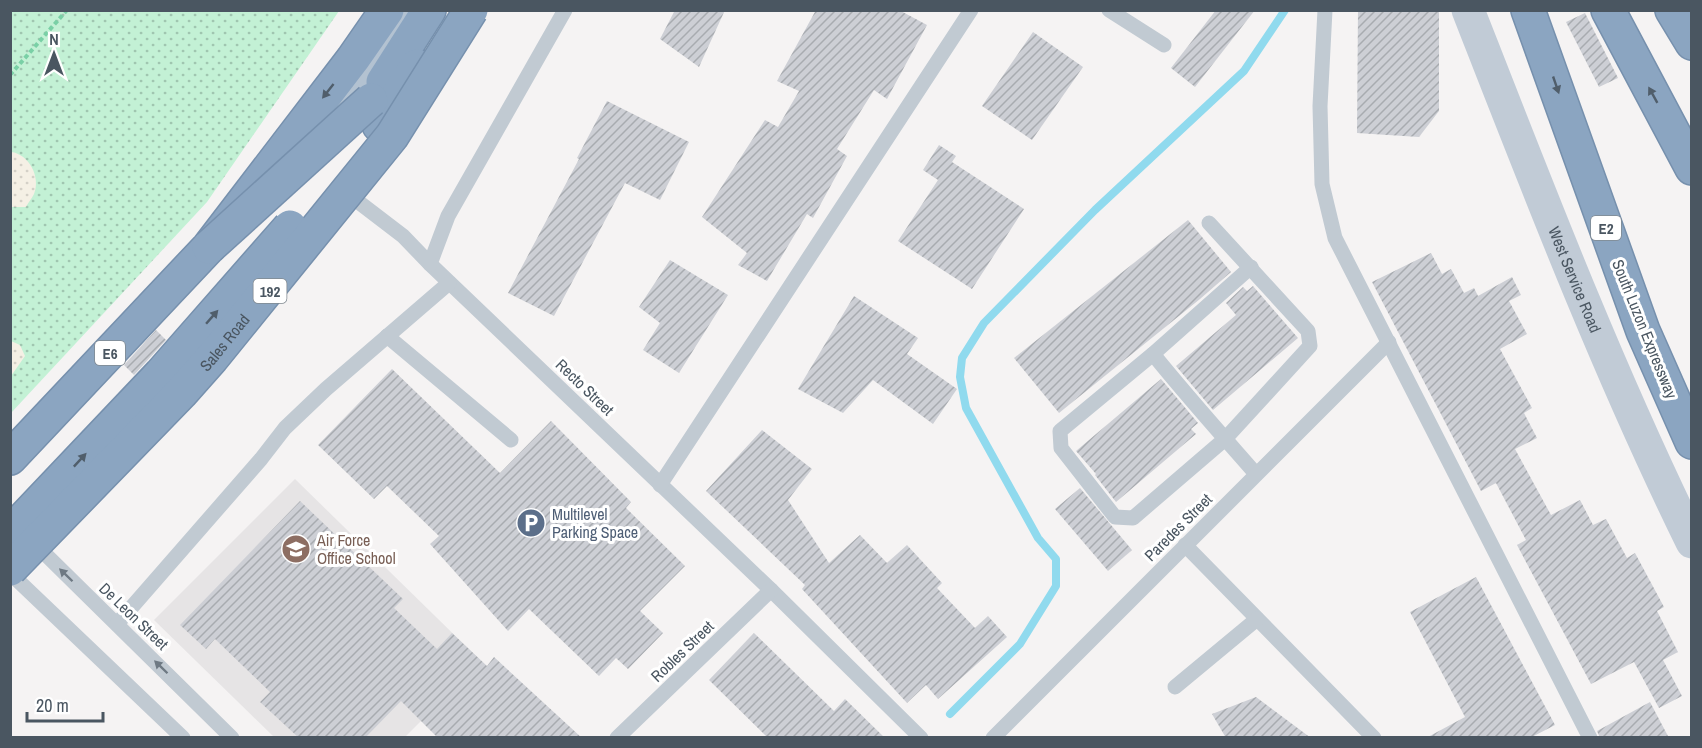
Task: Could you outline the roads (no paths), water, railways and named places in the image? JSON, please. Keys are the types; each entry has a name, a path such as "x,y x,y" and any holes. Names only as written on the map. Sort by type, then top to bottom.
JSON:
{"highway":[{"path":"209,247 353,59 387,10"},
{"path":"209,247 371,100 429,10"},
{"path":"16,539 379,125 453,10"},
{"path":"10,569 181,393 212,358 392,136 470,10"},
{"name":"South Luzon Expressway","path":"1517,10 1534,25 1643,331 1692,442"},
{"path":"1608,10 1692,168"},
{"path":"1672,10 1692,43"},
{"path":"1689,10 1692,16"},
{"name":"E6","path":"10,458 209,247"}],"main road":[{"path":"10,476 263,212 351,98 408,10"},
{"name":"Sales Road","path":"16,539 311,249 352,197 470,10"},
{"name":"West Service Road","path":"1467,10 1540,194 1648,452 1692,542"}],"lane":[{"path":"430,264 448,216 566,10"},
{"path":"660,485 971,10"},
{"path":"1109,10 1164,45"},
{"path":"1325,10 1320,106 1322,184 1335,238 1590,738"},
{"name":"Recto Street","path":"352,197 403,236 449,283 771,590 921,738"},
{"path":"1209,223 1251,267 1308,331 1310,346 1226,439 1133,518 1115,517 1061,448 1060,431 1153,354 1251,267"},
{"path":"117,624 261,459 285,428 326,389 449,283"},
{"path":"387,336 511,440"},
{"name":"Paredes Street","path":"993,738 1389,342"},
{"path":"1153,354 1256,474"},
{"name":"De Leon Street","path":"16,539 117,624 232,738"},
{"path":"1185,545 1374,738"},
{"path":"10,573 183,738"},
{"name":"Robles Street","path":"617,738 771,590"},
{"path":"1175,687 1257,620"}],"waterway":[{"path":"950,714 1020,644 1056,586 1056,559 1038,538 966,408 960,377 962,358 984,323 1095,210 1244,71 1285,10"}],"place":[{"name":"Multilevel Parking Space","path":"531,523"},
{"name":"Air Force Office School","path":"296,549"}]}
